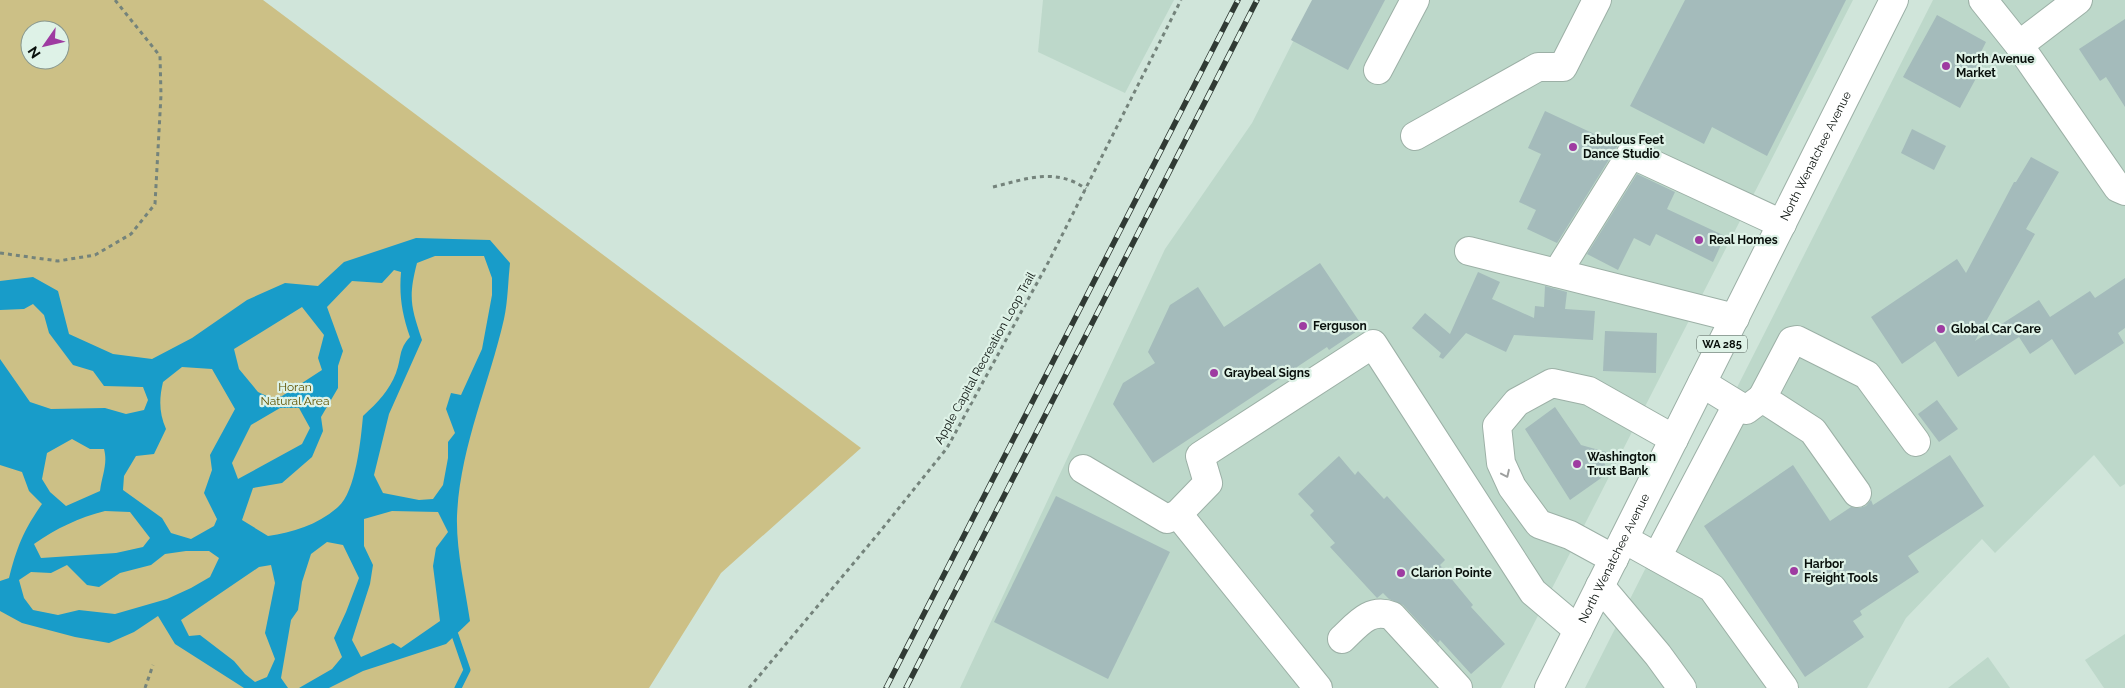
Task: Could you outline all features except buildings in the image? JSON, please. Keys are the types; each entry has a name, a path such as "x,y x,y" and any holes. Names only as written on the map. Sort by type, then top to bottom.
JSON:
{"main road":[{"path":"1378,70 1415,0"},
{"path":"1415,136 1538,66 1563,68 1597,0"},
{"name":"North Wenatchee Avenue","path":"1548,688 1894,0"},
{"path":"1983,0 2019,45 2118,188 2125,191"},
{"path":"2019,45 2078,0"},
{"path":"1556,273 1631,154 1782,224"},
{"path":"1469,251 1735,318"},
{"path":"1658,557 1750,401 1792,341 1797,340 1867,375 1916,442"},
{"path":"1083,468 1167,519 1178,514 1208,483 1200,456 1372,344 1533,592 1578,630"},
{"path":"1674,439 1589,391 1552,383 1517,402 1497,426 1501,464 1512,487 1539,524 1619,549 1658,557 1712,588 1784,688"},
{"path":"1702,383 1750,401 1814,431 1857,493"},
{"path":"1178,514 1318,688"},
{"path":"1600,586 1658,655 1682,688"},
{"path":"1342,639 1369,615 1384,612 1392,616 1458,688"}],"path":[{"path":"0,253 58,261 95,255 131,234 154,204 161,95 160,56 115,0"},
{"name":"Apple Capital Recreation Loop Trail","path":"748,688 878,534 946,448 1049,261 1181,0"},
{"path":"993,186 1050,175 1069,179 1086,189"},
{"path":"145,688 153,665"}],"shaded area":[{"path":"1043,0 1174,0 1125,93 1038,52"},
{"path":"1314,0 1853,0 1501,688 960,688 1165,249 1252,123"},
{"path":"1933,0 2125,0 2125,484 2120,487 2094,455 1995,553 1982,539 1906,618 1867,688 1585,688"},
{"path":"2125,634 2125,688 2104,688 2085,660"},
{"path":"1988,657 2010,688 1948,688"}],"green space":[{"name":"Horan Natural Area","path":"0,0 263,0 861,448 721,573 649,688 0,688"}],"water":[{"path":"416,238 490,240 510,263 504,319 469,441 459,490 458,542 470,621 446,644 363,671 329,688 299,688 332,669 342,657 334,638 359,578 343,545 327,542 311,554 302,582 298,610 291,620 281,678 288,688 244,688 175,644 158,616 134,632 109,643 75,637 22,623 0,611 0,581 9,578 21,540 42,504 29,491 22,472 0,465 0,359 30,402 51,409 105,408 126,414 144,410 148,400 143,387 104,386 93,371 73,365 49,333 44,315 33,304 24,309 0,310 0,281 33,277 58,291 69,334 113,354 152,359 192,338 247,300 285,283 318,286 344,262","holes":["435,256 484,256 492,278 492,295 482,349 461,395 451,393 446,409 455,433 448,442 448,458 443,485 433,499 419,500 383,493 374,475 389,414 422,340 413,310 412,285 417,263","394,270 401,272 400,289 402,305 410,337 402,350 396,373 390,385 363,416 357,464 344,500 338,507 314,523 296,530 268,536 242,520 253,488 282,483 312,457 323,431 321,417 338,388 338,366 343,351 327,307 352,281 382,283","302,307 324,335 318,358 322,370 282,396 271,398 258,392 239,369 234,349","182,367 212,369 235,409 210,455 212,470 204,493 217,519 214,526 191,539 171,533 162,518 123,490 124,476 136,456 154,454 166,429 160,406 163,382","280,408 299,408 310,428 302,444 238,479 232,463 251,425","72,439 90,449 104,449 105,465 100,491 66,506 50,492 42,479 47,453","105,511 130,512 150,538 143,547 116,553 41,558 34,544 59,528","392,511 438,512 448,532 436,548 433,566 440,621 401,648 393,643 361,657 352,640 370,584 373,565 364,546 364,519","186,551 209,551 219,558 210,577 191,588 167,599 115,614 79,610 58,615 33,610 24,598 19,580 31,572 51,573 67,565 87,585 99,587 120,573 151,565 165,554","271,565 275,583 265,633 275,659 267,677 255,682 234,661 200,635 189,636 181,620 259,567"]}],"waterway":[{"path":"455,635 467,670 458,688"}],"railway":[{"path":"886,688 1238,0"},
{"path":"906,688 1257,0"}],"place":[{"name":"North Avenue Market","path":"1946,66"},
{"name":"Fabulous Feet Dance Studio","path":"1573,147"},
{"name":"Real Homes","path":"1699,240"},
{"name":"Ferguson","path":"1303,326"},
{"name":"Global Car Care","path":"1941,329"},
{"name":"Graybeal Signs","path":"1214,373"},
{"name":"Washington Trust Bank","path":"1577,464"},
{"name":"Harbor Freight Tools","path":"1794,571"},
{"name":"Clarion Pointe","path":"1401,573"}]}
